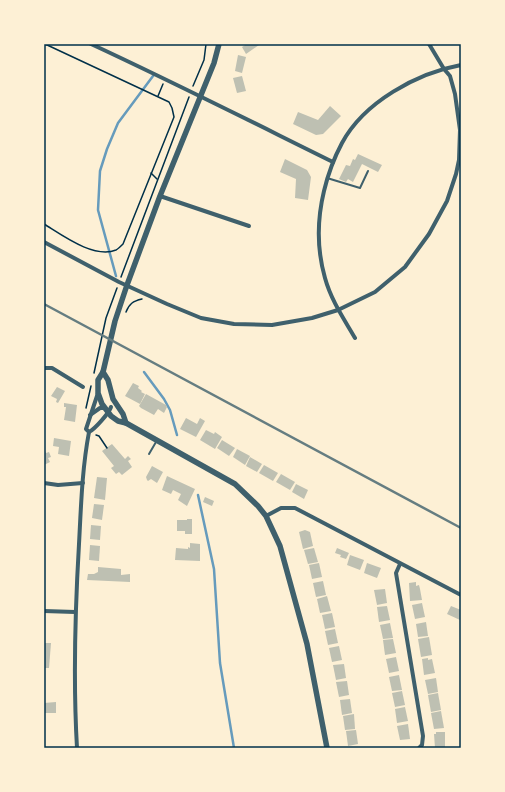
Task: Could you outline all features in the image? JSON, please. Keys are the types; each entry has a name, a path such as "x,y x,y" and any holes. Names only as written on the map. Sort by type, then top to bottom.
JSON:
{"street":[{"path":"91,44 333,162"},
{"path":"77,748 74,685 75,612 83,483 89,432 86,429 98,393 98,380 103,372 115,321 127,285 160,196 214,63 219,44"},
{"path":"44,242 119,282 201,318 234,324 272,325 312,318 338,310 375,292 405,267 429,234 447,201 456,174 459,160 460,130 455,94 450,76 429,44"},
{"path":"355,338 338,310 325,279 320,259 320,210 327,178 333,162 353,126 386,96 411,81 444,69 461,65"},
{"path":"160,196 249,226"},
{"path":"44,368 52,368 84,387"},
{"path":"89,432 93,430 110,408 113,399 108,380 103,372"},
{"path":"98,393 118,421 126,423 235,484 258,506 266,516 280,546 307,644 327,748"},
{"path":"90,415 100,408 110,408 123,414 126,423"},
{"path":"44,483 58,485 83,483"},
{"path":"266,516 281,508 296,508 461,595"},
{"path":"400,564 396,573 423,736 422,745 419,748"},
{"path":"44,611 75,612"}],"lane":[{"path":"327,178 360,188 368,171"},
{"path":"149,454 157,440"}],"path":[{"path":"44,224 89,250 102,252 115,250 123,244 174,117 169,102 45,44"},
{"path":"93,377 106,318 204,60 206,44"},
{"path":"158,96 165,79"},
{"path":"151,173 158,180"},
{"path":"123,318 128,306 135,301 153,297"},
{"path":"90,415 85,412 92,383"},
{"path":"96,435 99,436 107,448"}],"building":[{"path":"247,44 259,45 246,54 242,47"},
{"path":"238,55 246,57 242,73 235,71"},
{"path":"242,76 246,91 237,93 233,78"},
{"path":"330,106 341,116 323,134 316,135 293,124 298,112 318,120"},
{"path":"358,154 382,165 378,172 362,164 353,182 348,179 346,182 339,179 346,165 350,166 353,159 355,160"},
{"path":"285,159 307,170 311,177 308,200 295,198 296,179 280,172"},
{"path":"133,383 139,386 138,388 142,391 141,392 145,394 140,404 125,396"},
{"path":"57,387 65,391 58,403 56,402 57,399 51,396"},
{"path":"146,394 166,405 167,407 164,413 158,409 154,415 139,406"},
{"path":"64,403 77,405 75,422 64,420 66,407 64,407"},
{"path":"186,418 197,424 200,418 205,421 196,437 180,429"},
{"path":"206,430 214,434 215,432 222,437 215,449 200,440"},
{"path":"54,438 71,441 69,456 58,454 59,447 53,446"},
{"path":"222,440 235,448 229,456 217,448"},
{"path":"112,444 125,459 128,456 131,459 128,461 132,467 122,475 119,472 116,474 111,468 114,466 102,451"},
{"path":"44,449 46,453 49,452 51,457 48,458 50,462 44,465"},
{"path":"237,449 250,456 245,465 233,457"},
{"path":"250,457 262,464 257,472 246,466"},
{"path":"264,465 278,473 273,481 259,473"},
{"path":"152,466 163,472 157,483 151,479 148,481 146,477"},
{"path":"281,474 295,482 290,490 276,482"},
{"path":"167,476 195,489 187,506 178,500 181,494 173,490 171,494 162,490"},
{"path":"97,477 107,478 105,500 94,498"},
{"path":"296,484 308,490 304,499 292,492"},
{"path":"205,497 214,501 212,506 203,502"},
{"path":"94,504 104,505 102,520 92,518"},
{"path":"192,519 192,534 185,534 185,531 177,531 177,520"},
{"path":"91,525 101,526 100,540 90,539"},
{"path":"305,530 310,532 313,546 303,549 299,532"},
{"path":"190,543 200,544 200,561 175,560 176,548 188,549 188,547 190,548"},
{"path":"90,545 100,546 99,561 89,560"},
{"path":"314,548 318,562 308,564 304,550"},
{"path":"337,548 349,553 346,559 335,553"},
{"path":"350,555 364,560 360,570 347,565"},
{"path":"319,563 322,577 312,579 309,565"},
{"path":"367,563 381,568 377,578 364,573"},
{"path":"98,567 121,569 121,575 130,574 130,582 87,580 88,574 98,572"},
{"path":"323,581 326,595 316,597 313,583"},
{"path":"416,582 416,586 419,585 422,600 410,601 409,583"},
{"path":"385,589 387,603 377,605 374,590"},
{"path":"327,596 331,611 320,613 317,599"},
{"path":"422,603 425,617 415,619 412,605"},
{"path":"387,606 390,620 379,622 377,607"},
{"path":"451,606 461,610 460,620 447,614"},
{"path":"332,613 335,627 325,629 322,615"},
{"path":"426,622 428,636 418,637 416,624"},
{"path":"390,623 393,638 383,639 380,625"},
{"path":"335,629 338,643 328,645 325,631"},
{"path":"429,637 432,655 421,657 418,639"},
{"path":"393,639 396,653 385,655 383,640"},
{"path":"44,643 51,643 49,668 44,668"},
{"path":"339,646 342,660 332,662 329,648"},
{"path":"396,657 399,671 389,673 386,659"},
{"path":"428,658 428,660 432,659 435,673 424,675 422,659"},
{"path":"344,664 346,678 336,680 333,665"},
{"path":"399,675 402,690 392,691 389,677"},
{"path":"436,678 438,692 428,694 425,680"},
{"path":"347,681 349,695 339,697 336,682"},
{"path":"402,691 405,705 395,707 392,693"},
{"path":"438,693 441,710 431,712 428,695"},
{"path":"350,699 352,713 342,715 340,700"},
{"path":"56,702 56,713 44,713 44,703"},
{"path":"405,707 408,721 397,723 395,709"},
{"path":"441,711 444,728 434,729 431,713"},
{"path":"354,714 355,729 345,730 343,716"},
{"path":"408,724 410,739 400,740 397,726"},
{"path":"356,730 358,744 348,746 346,731"},
{"path":"436,732 445,732 445,748 435,748 434,734 436,734"}],"waterway":[{"path":"116,276 98,210 100,171 118,123 153,76"},
{"path":"144,372 164,399 170,410 177,435"},
{"path":"198,495 214,569 220,663 234,748"}],"railway":[{"path":"44,304 461,528"}]}
